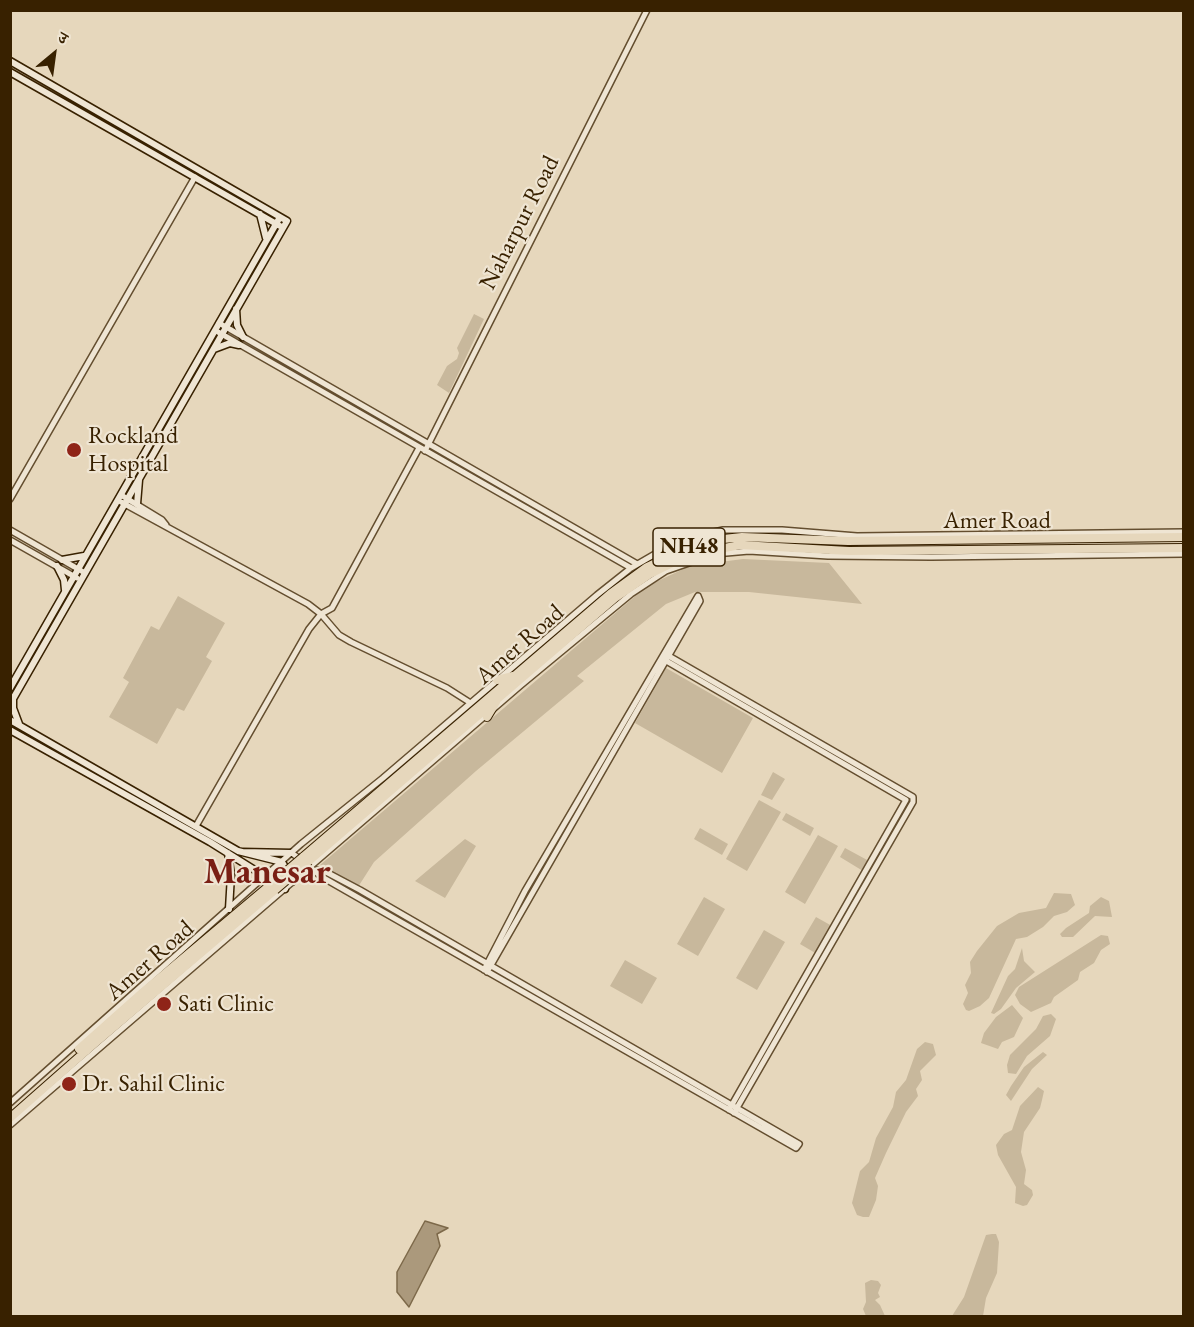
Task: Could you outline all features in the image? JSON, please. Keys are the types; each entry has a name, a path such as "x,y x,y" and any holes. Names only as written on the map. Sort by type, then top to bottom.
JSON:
{"highway":[{"name":"Amer Road","path":"307,861 514,675 610,594 647,567 669,555 714,540 771,536 1184,537"},
{"name":"Amer Road","path":"10,1112 145,988 307,861 615,598 675,560 710,549 740,545 819,553 1184,548"},
{"path":"497,680 514,675"},
{"path":"487,717 502,694"},
{"name":"Amer Road","path":"10,1118 117,1028 272,888"},
{"path":"158,990 173,983"}],"main road":[{"path":"10,61 287,221 280,225 266,242 218,332 10,688"},
{"path":"10,72 280,225"},
{"path":"260,214 266,230 266,242"},
{"path":"222,325 236,309 280,225"},
{"path":"236,309 237,325 243,337"},
{"path":"20,725 12,701 83,577 122,499 140,476 212,350 218,332"},
{"path":"212,350 230,343 239,345"},
{"path":"136,504 140,476"},
{"path":"62,560 80,558 88,552"},
{"path":"57,566 64,580 64,593"},
{"path":"10,720 241,852 282,862 293,881"},
{"path":"12,731 228,853 285,889"},
{"path":"43,747 46,740"},
{"path":"241,852 292,853"},
{"path":"228,853 231,875 229,909"}],"street":[{"name":"Naharpur Road","path":"425,451 647,10"},
{"path":"10,499 195,177"},
{"path":"222,325 637,564"},
{"path":"218,332 631,568"},
{"path":"196,826 309,629 321,614 332,608 419,448"},
{"path":"122,499 136,504 166,525"},
{"path":"122,499 321,614 339,635 447,688 469,702"},
{"path":"10,530 78,569 83,577"},
{"path":"10,1103 145,988 265,876 631,568 681,541 723,530 802,535"},
{"path":"1111,536 1184,532"},
{"path":"10,540 74,576 83,577"},
{"path":"10,1125 117,1028 285,889 307,861 487,717 631,594 666,571 701,557 730,552 1184,554"},
{"path":"485,971 698,596 700,601 664,656"},
{"path":"664,656 906,800 733,1108"},
{"path":"292,853 307,861 322,877 485,971 733,1108 799,1144 796,1148 733,1108 488,964 360,890 326,872 316,870"}],"shaded area":[{"path":"474,314 484,319 449,393 437,385 447,366 457,359 459,353 457,348"},
{"path":"743,559 829,563 862,604 749,592 695,592 666,604 577,676 584,681 476,771 374,862 358,887 320,865 647,586 690,566"},
{"path":"178,596 225,623 206,657 212,661 184,711 177,708 157,744 109,717 129,682 123,678 151,626 159,630"},
{"path":"666,668 753,718 722,773 635,723"},
{"path":"773,772 785,779 772,800 761,795"},
{"path":"759,800 781,812 747,871 726,859"},
{"path":"786,813 814,828 810,836 782,820"},
{"path":"700,828 728,844 722,855 694,839"},
{"path":"818,835 838,846 805,904 785,892"},
{"path":"465,839 476,846 445,898 415,881"},
{"path":"845,848 869,861 863,871 840,857"},
{"path":"1054,893 1071,894 1075,905 1067,912 1054,916 1043,927 1027,937 1016,939 989,998 980,1006 966,1010 963,1004 968,993 965,985 971,973 970,962 977,951 997,926 1019,913 1046,908"},
{"path":"704,897 725,909 698,956 677,944"},
{"path":"1101,897 1109,901 1112,917 1095,916 1073,937 1062,937 1060,934 1089,913 1090,906"},
{"path":"816,917 832,926 817,954 800,944"},
{"path":"764,930 785,942 757,990 736,978"},
{"path":"1101,935 1108,936 1110,944 1101,950 1094,963 1080,972 1078,980 1054,997 1051,1003 1031,1012 1020,1004 1015,995 1019,987"},
{"path":"1022,948 1024,961 1035,972 1016,988 1001,1009 994,1014 991,1013 1008,976 1015,969"},
{"path":"625,960 657,978 642,1004 610,986"},
{"path":"1012,1005 1023,1018 1014,1037 1002,1042 998,1049 981,1043 984,1033 996,1017"},
{"path":"1051,1014 1056,1019 1050,1036 1027,1056 1016,1074 1008,1073 1007,1065 1010,1055 1036,1029 1043,1016"},
{"path":"925,1042 933,1044 936,1055 920,1071 922,1080 916,1089 918,1096 906,1112 875,1178 878,1186 876,1200 869,1217 857,1215 852,1203 860,1171 869,1162 876,1138 893,1107 896,1092 906,1080 917,1049"},
{"path":"1043,1052 1047,1055 1032,1069 1011,1101 1006,1095 1011,1086 1024,1067"},
{"path":"1038,1087 1044,1091 1040,1108 1024,1132 1021,1152 1026,1170 1024,1184 1032,1190 1033,1195 1027,1205 1023,1206 1015,1203 1016,1187 998,1155 996,1145 1004,1134 1012,1130 1020,1106"},
{"path":"425,1221 448,1228 437,1234 440,1246 409,1307 397,1292 397,1272"},
{"path":"996,1234 999,1242 997,1273 986,1298 983,1316 952,1316 964,1297 986,1235"},
{"path":"871,1280 878,1281 881,1285 878,1293 880,1297 875,1300 885,1316 866,1316 863,1309 866,1302 865,1283"}],"place":[{"name":"Rockland Hospital","path":"74,450"},
{"name":"Sati Clinic","path":"164,1004"},
{"name":"Dr. Sahil Clinic","path":"69,1084"}],"district":[{"name":"Manesar","path":"267,873"}]}
